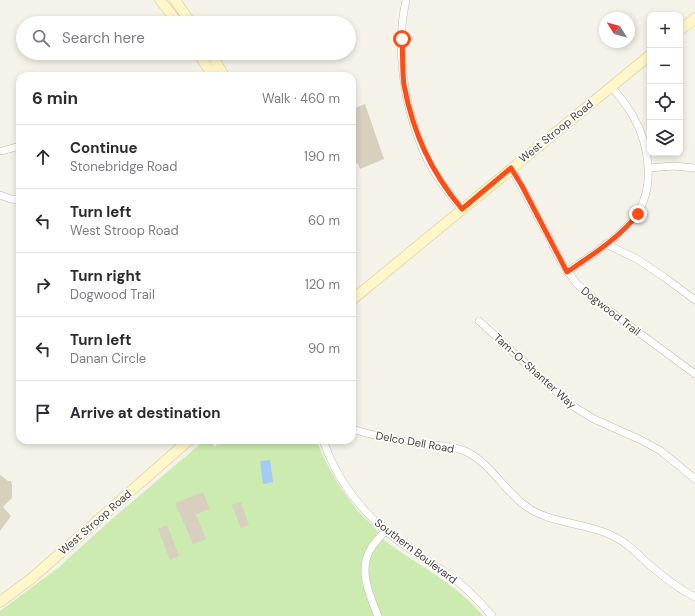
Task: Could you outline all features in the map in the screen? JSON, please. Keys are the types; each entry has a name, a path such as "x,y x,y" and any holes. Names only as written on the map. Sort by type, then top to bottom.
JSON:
{"main road":[{"path":"160,0 173,16"},
{"path":"175,0 187,16"},
{"path":"683,28 695,18"},
{"name":"West Stroop Road","path":"356,296 647,57"},
{"path":"203,60 210,72"},
{"path":"215,60 222,72"},
{"name":"West Stroop Road","path":"0,602 32,578 184,444"}],"street":[{"path":"406,0 402,27 404,84 412,118 423,151 439,179 462,209"},
{"path":"567,272 606,244 631,222 643,204 647,190 648,168 640,130 625,105 611,86"},
{"path":"1,152 16,147"},
{"path":"648,168 674,166 695,168"},
{"name":"Dogwood Trail","path":"511,168 567,272 583,291 695,374"},
{"path":"0,195 16,200"},
{"path":"606,244 637,258 695,300"},
{"name":"Tam-O-Shanter Way","path":"479,321 571,405 594,419 656,448 672,459 695,479"},
{"name":"Delco Dell Road","path":"356,430 388,438 444,446 464,451 488,467 509,492 528,508 549,518 603,532 620,540 674,584 695,597"},
{"name":"Southern Boulevard","path":"324,444 332,464 351,494 372,519 385,531 455,579 492,616"},
{"path":"378,616 368,590 365,569 369,552 385,531"}],"green space":[{"path":"200,444 212,444 215,447 218,444 318,444 329,468 345,494 358,511 375,528 380,536 449,584 483,616 0,616 0,611 59,567 113,518"}],"water":[{"path":"270,460 273,482 263,484 260,461"}],"building":[{"path":"365,104 384,159 360,169 358,163 356,164 356,107"},
{"path":"0,475 8,481 11,481 12,498 3,507 11,516 0,531"},
{"path":"203,492 210,509 196,514 206,539 193,544 175,503"},
{"path":"241,502 249,525 241,528 232,505"},
{"path":"167,525 179,556 170,560 158,529"}],"route":[{"path":"402,39 404,84 412,118 423,151 448,193 462,209 511,168 567,272 598,251 623,230 638,214"}]}
